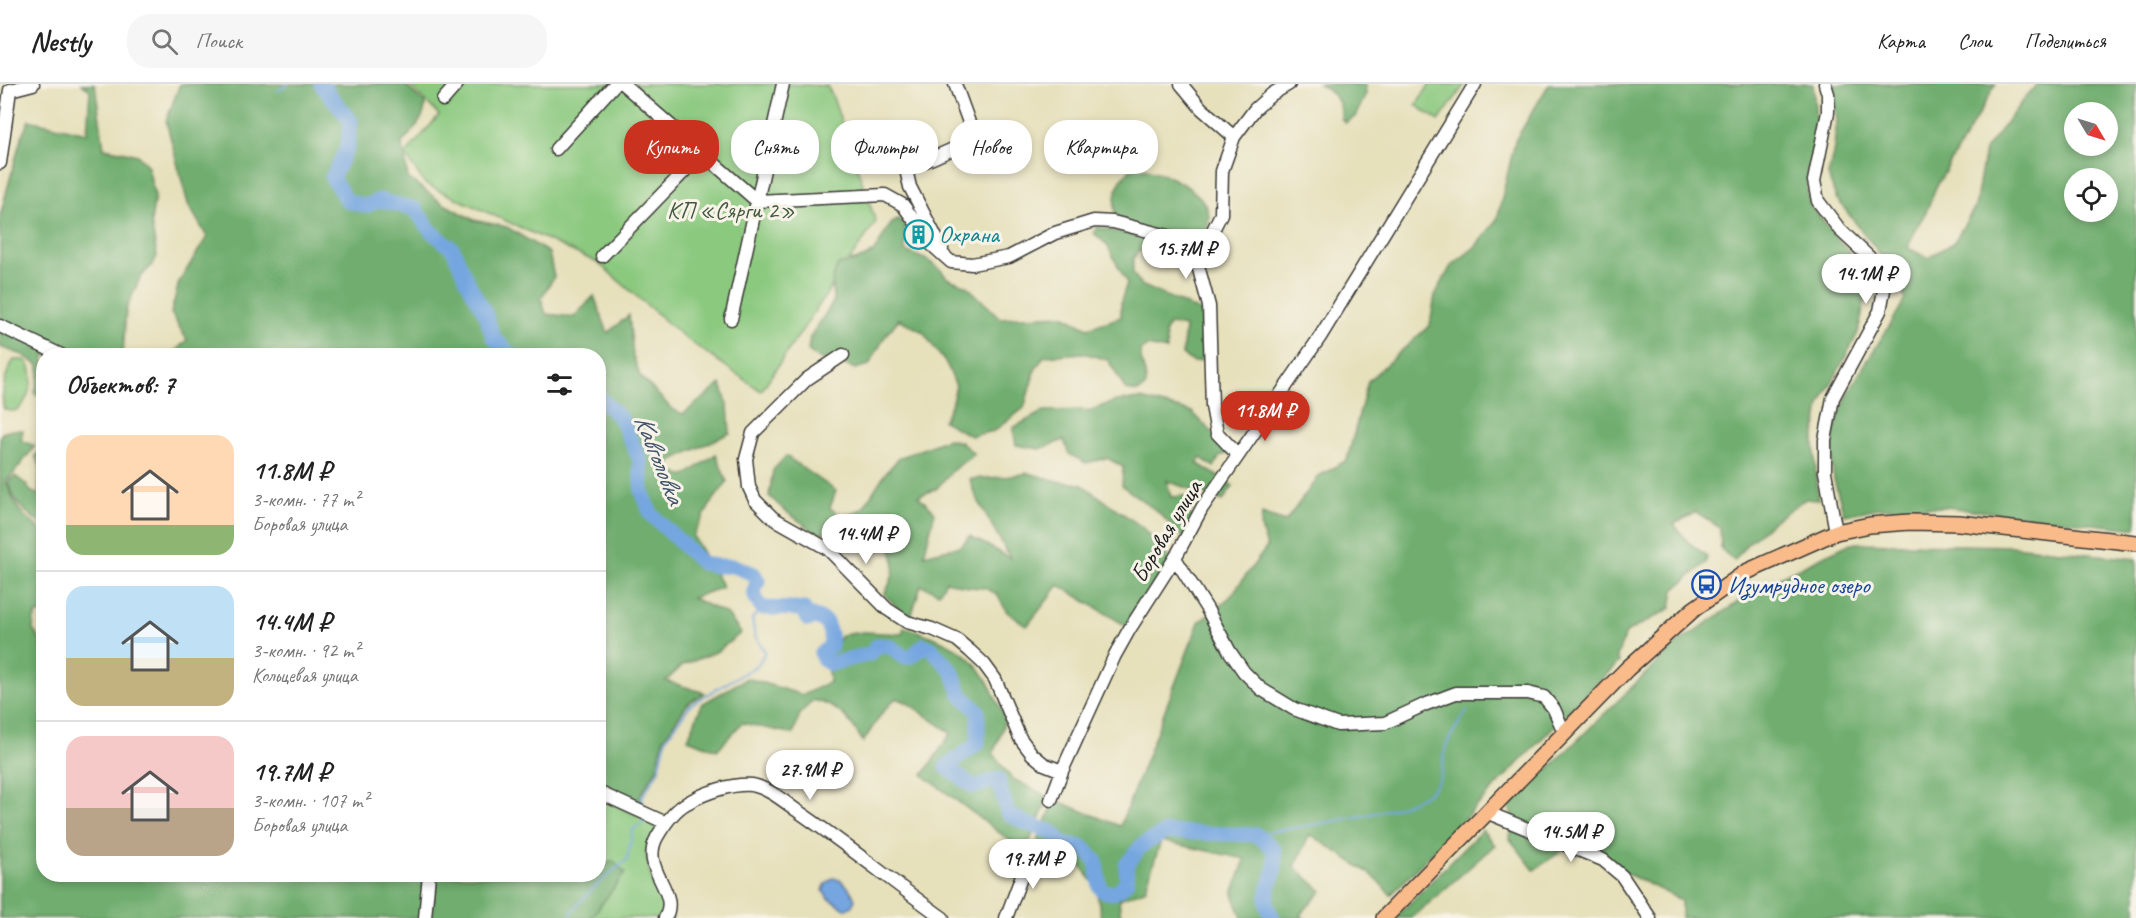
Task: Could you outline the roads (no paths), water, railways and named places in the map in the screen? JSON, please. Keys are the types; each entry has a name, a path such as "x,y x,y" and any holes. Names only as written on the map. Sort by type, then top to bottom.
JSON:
{"main road":[{"path":"1384,918 1627,669 1694,609 1746,572 1836,531 1870,525 1911,522 1959,523 2136,543"}],"street":[{"path":"0,163 10,90 33,84"},
{"path":"443,100 457,84"},
{"path":"556,149 615,84"},
{"path":"623,84 664,120"},
{"path":"731,319 783,84"},
{"path":"951,262 910,188 908,174 912,167 969,142 971,128 955,84"},
{"path":"1180,84 1201,108 1234,136"},
{"path":"1197,262 1221,214 1222,171 1234,136 1255,109 1272,94 1289,84"},
{"name":"Боровая улица","path":"1051,800 1115,656 1202,508 1320,337 1475,84"},
{"path":"1825,84 1828,94 1828,112 1814,181 1818,201 1840,230 1872,260 1880,272 1884,290 1880,311 1833,398 1825,440 1825,472 1836,531"},
{"path":"719,168 757,201 885,195 903,205 932,245 951,262 972,264 1009,257 1055,233 1094,221 1113,222 1168,236 1197,262 1209,306 1212,406 1217,433 1238,455"},
{"path":"602,256 682,174"},
{"path":"0,326 46,348"},
{"path":"843,355 807,379 753,434 746,459 749,487 755,500 773,518 828,549 887,609 907,622 932,629 957,640 970,651 995,679 1020,738 1032,754 1044,764 1062,771"},
{"path":"1174,558 1244,672 1261,689 1294,709 1338,725 1385,723 1456,693 1528,693 1544,697 1554,709 1564,732"},
{"path":"665,918 670,905 651,855 655,840 666,823 685,803 733,786 753,785 766,790 823,828 943,918"},
{"path":"606,796 666,823"},
{"path":"1486,812 1603,860 1622,876 1650,918"},
{"path":"1006,918 1031,851"},
{"path":"425,918 428,882"}],"water":[{"path":"833,878 844,883 849,889 855,900 851,907 845,909 828,898 823,891 825,885"}],"waterway":[{"path":"278,91 288,84"},
{"name":"Кавголовка","path":"321,84 351,121 347,148 332,178 347,201 366,206 379,200 415,209 431,231 453,249 486,315 493,337 504,348"},
{"name":"Кавголовка","path":"606,404 621,419 640,460 642,491 651,514 702,563 734,566 754,574 758,581 755,595 762,608 804,609 808,620 814,616 826,622 831,646 821,653 823,659 830,664 870,654 878,645 890,646 904,657 912,656 924,645 932,649 952,671 961,695 978,711 978,743 946,767 974,787 998,779 1008,814 1052,832 1063,843 1083,847 1096,861 1100,887 1103,891 1112,893 1120,889 1127,881 1126,865 1142,845 1166,832 1257,835 1274,849 1275,868 1267,899 1267,905 1273,918"},
{"path":"643,809 642,797 659,770 666,739 691,704 758,665 765,652 755,636 752,619 762,608"},
{"path":"1257,835 1355,818 1407,804 1426,794 1440,778 1446,746 1467,711"},
{"path":"606,878 627,860 633,829 642,824 644,818"},
{"path":"568,918 587,894 601,882"}],"place":[{"name":"Охрана","path":"918,234"},
{"name":"Изумрудное озеро","path":"1707,585"}],"park label":[{"name":"КП «Сярги 2»","path":"731,210"}]}
